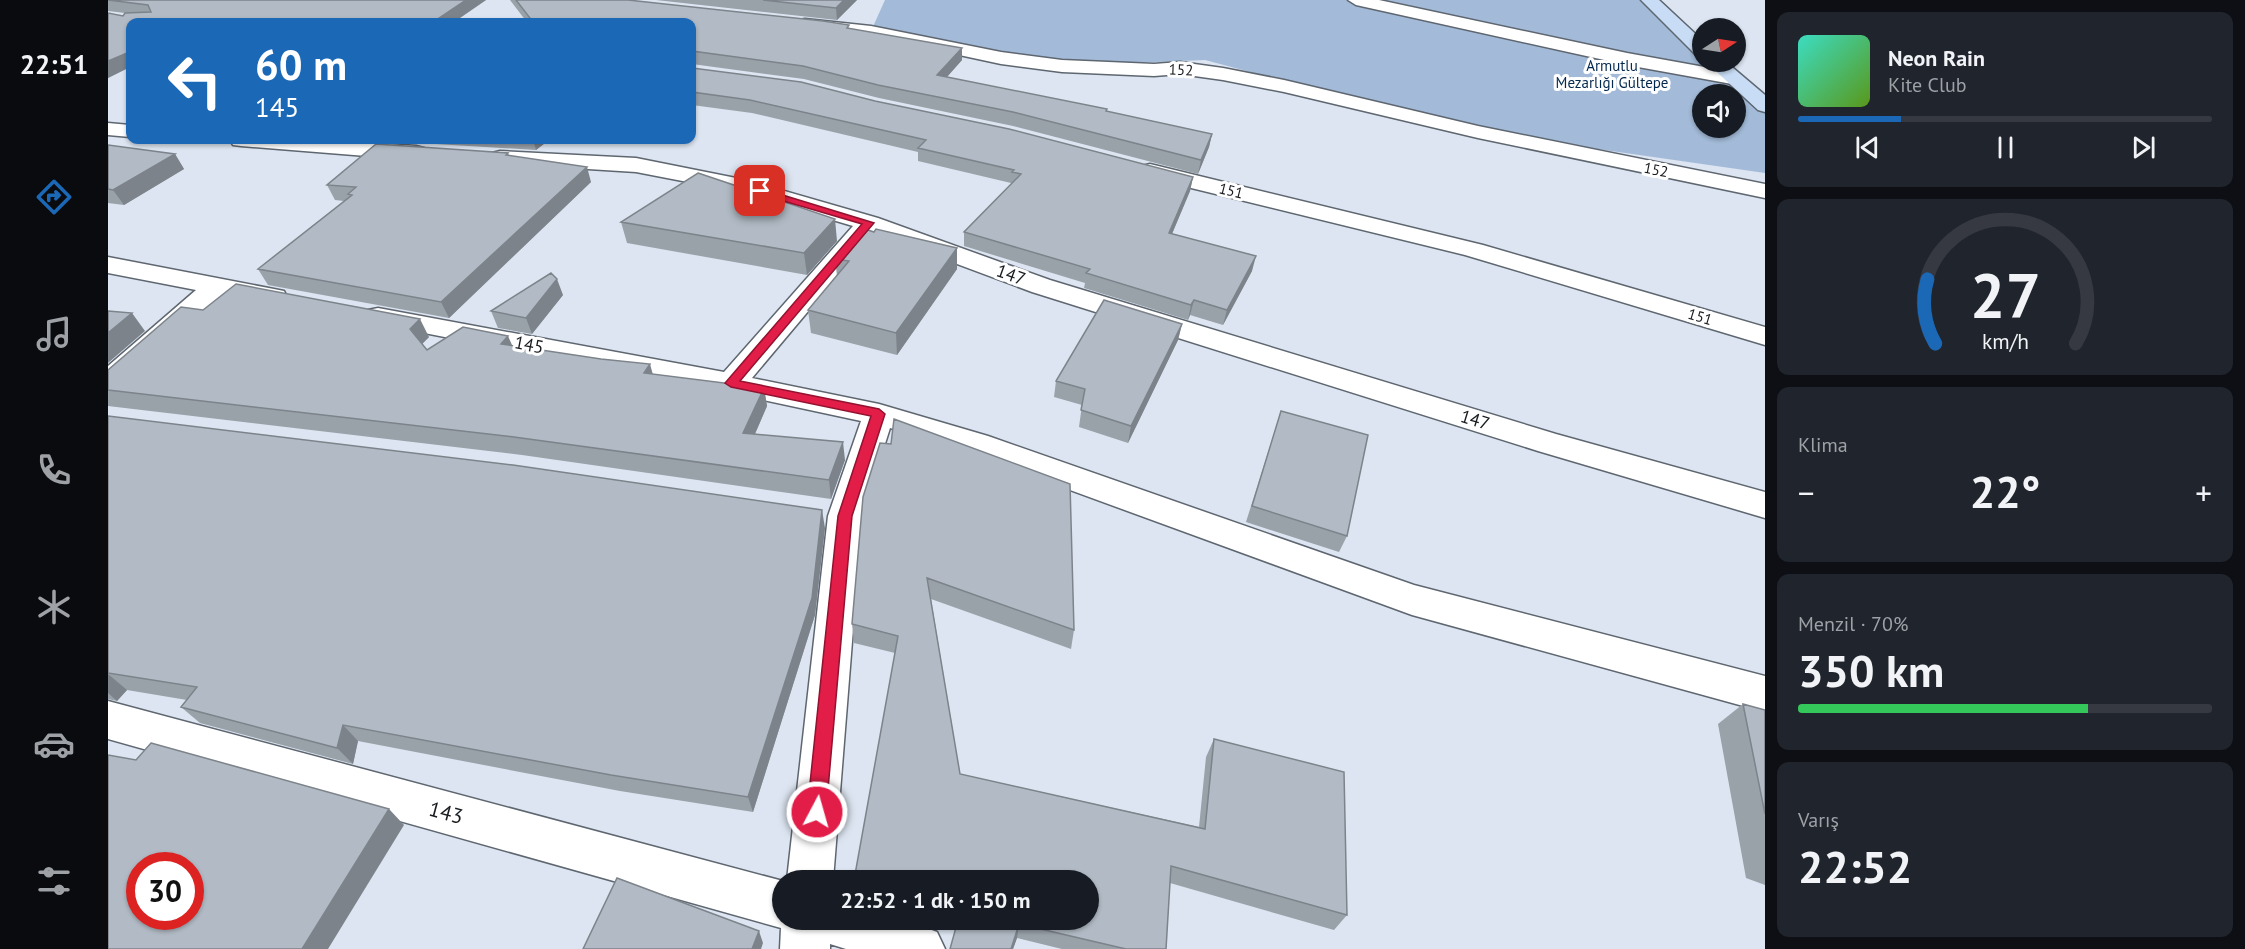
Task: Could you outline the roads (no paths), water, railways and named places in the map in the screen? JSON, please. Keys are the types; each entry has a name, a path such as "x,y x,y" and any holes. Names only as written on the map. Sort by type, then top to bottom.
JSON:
{"street":[{"path":"1356,0 1627,59 1732,78"},
{"path":"1649,0 1692,41"},
{"name":"152","path":"789,22 872,31 1001,58 1041,63 1155,70 1180,68 1223,74 1489,134 1765,191"},
{"path":"1726,72 1765,106"},
{"path":"108,129 126,131"},
{"path":"298,144 440,154"},
{"name":"147","path":"474,157 636,165 738,185 869,223 1041,286 1549,443 1765,505"},
{"name":"151","path":"1130,166 1474,250 1765,336"},
{"path":"731,383 869,223"},
{"path":"108,265 299,302"},
{"path":"108,382 217,286"},
{"name":"145","path":"357,312 731,383 879,414 977,444 1412,600 1765,693"},
{"path":"811,870 833,515 879,414"},
{"name":"143","path":"108,720 772,902"},
{"path":"805,949 806,930"},
{"path":"862,930 921,949"}],"park label":[{"name":"Armutlu Mezarlığı Gültepe","path":"1612,74"}]}
